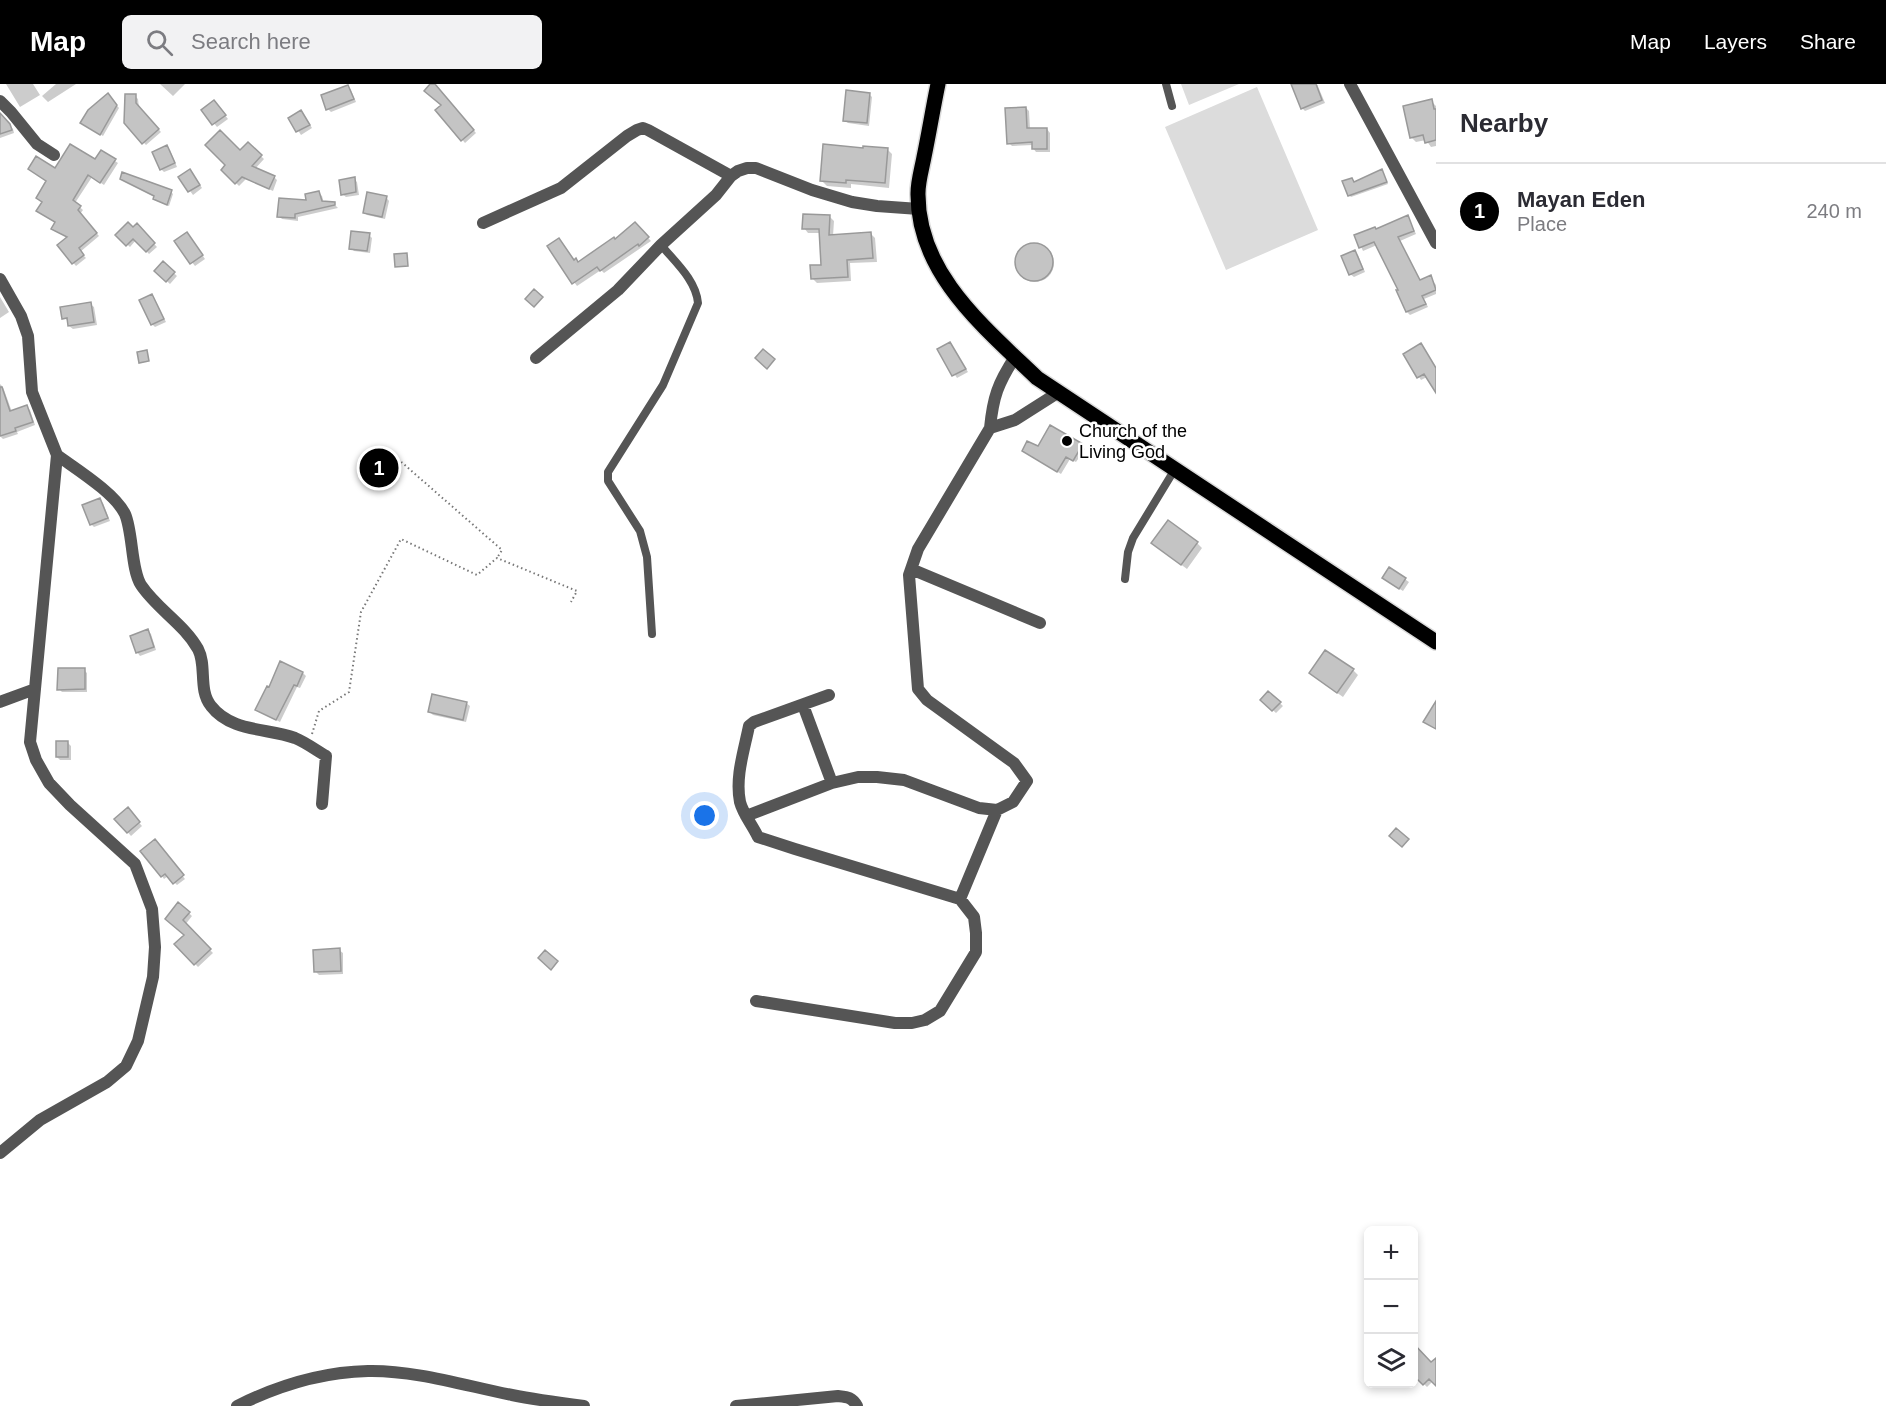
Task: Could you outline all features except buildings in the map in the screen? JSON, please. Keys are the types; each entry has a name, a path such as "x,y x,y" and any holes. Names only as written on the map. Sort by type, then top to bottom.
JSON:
{"main road":[{"path":"938,84 918,192 921,224 930,254 953,292 986,329 1037,378 1436,642"}],"street":[{"path":"1350,84 1436,243"},
{"path":"0,101 37,144 54,155"},
{"path":"483,224 561,188 627,136 643,128 731,176"},
{"path":"536,358 618,290 661,245 712,200 731,176 738,171 756,168 812,190 852,202 920,209"},
{"path":"0,279 21,316 28,336 32,392 57,455 30,742 36,760 49,783 135,864 152,909 155,947 153,977 138,1041 126,1066 107,1082 40,1120 0,1153"},
{"path":"746,816 832,783 858,777 904,780 979,808 997,810 1013,802 1027,780 1014,763 927,700 918,689 909,575 918,549 990,428 992,406 1000,380 1015,357"},
{"path":"990,428 1014,420 1059,392"},
{"path":"57,455 110,494 125,514 139,582 152,600 190,635 200,652 204,688 210,705 224,719 245,727 296,738 326,756 322,804"},
{"path":"911,569 1040,623"},
{"path":"0,702 35,688"},
{"path":"756,1001 895,1023 912,1023 925,1020 940,1011 976,952 974,917 960,899 759,837 746,816 741,804 739,772 749,726 754,722 830,695"},
{"path":"803,705 832,783"},
{"path":"960,899 997,810"},
{"path":"237,1406 264,1392 331,1375 369,1371 429,1377 514,1396 584,1406"},
{"path":"736,1406 799,1403 847,1396 857,1406"}],"lane":[{"path":"1166,84 1172,106"},
{"path":"652,634 647,557 640,531 608,481 608,472 663,385 698,303 697,292 692,284 661,245"},
{"path":"1125,579 1132,538 1175,469"}],"path":[{"path":"309,746 319,711 349,692 361,612 401,539 477,575 497,558 502,550 391,453"},
{"path":"497,558 577,591 571,602"}],"shaded area":[{"path":"1181,84 1239,84 1189,105"},
{"path":"1257,87 1318,230 1226,270 1165,127"}],"place":[{"name":"Church of the Living God","path":"1067,441"},
{"name":"Mayan Eden","path":"379,468"}]}
